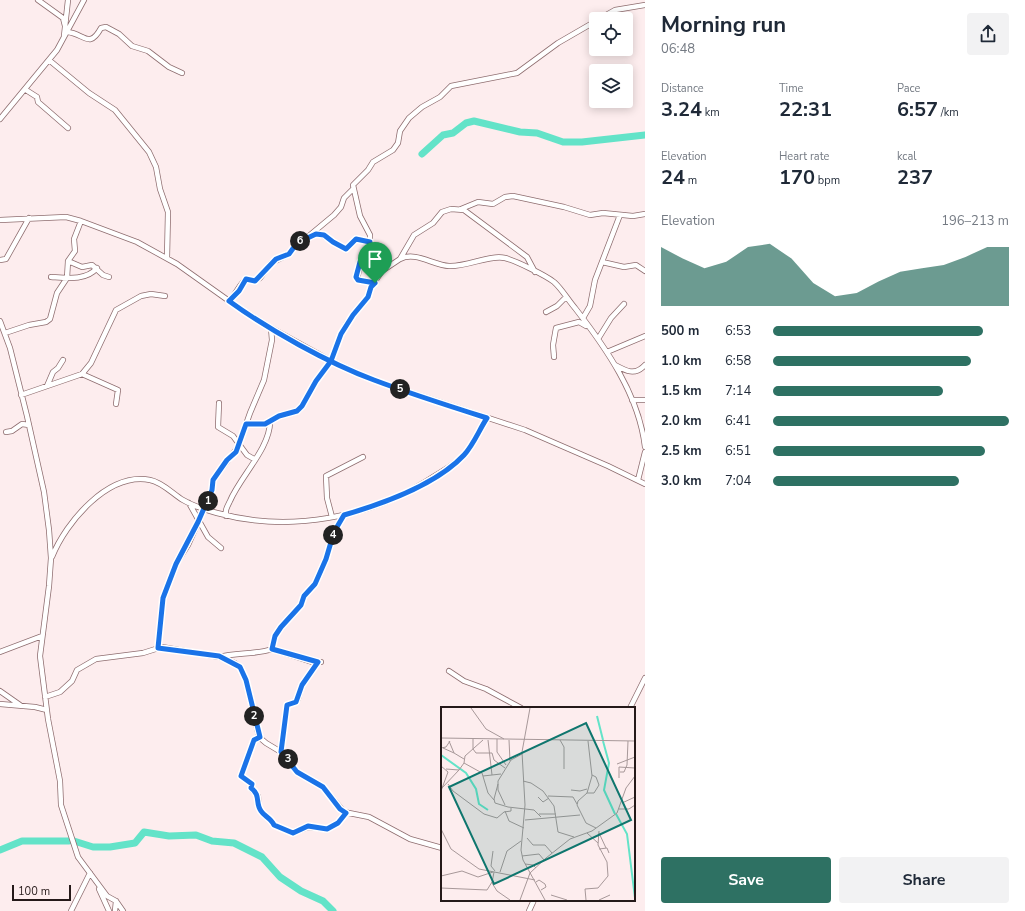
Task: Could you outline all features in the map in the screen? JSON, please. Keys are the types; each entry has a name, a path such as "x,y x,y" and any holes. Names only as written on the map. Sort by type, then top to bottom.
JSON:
{"street":[{"path":"38,0 63,18 65,26"},
{"path":"64,38 68,0"},
{"path":"0,119 26,90 49,60 64,38 84,0"},
{"path":"611,12 615,10 645,5"},
{"path":"307,238 341,207 344,198 353,189 356,181 368,170 373,162 393,150 398,143 400,131 409,118 422,107 440,98 451,86 517,73 558,43 589,25"},
{"path":"67,32 76,34 85,40 91,39 97,35 101,28 106,27 132,46 148,51 169,67 182,73"},
{"path":"49,60 89,93 115,110 149,152 156,167 160,190 168,212 167,258"},
{"path":"26,90 37,97 38,102 68,128"},
{"path":"353,189 360,216 369,230 370,242 370,247 360,262 356,277 358,280 375,283"},
{"path":"400,259 414,235 433,222 442,212 451,209 461,209 478,202 493,204 505,197 513,196 564,207 590,215 603,213 638,216 645,214"},
{"path":"461,209 527,257 535,272"},
{"path":"554,357 553,345 556,328 581,320 590,306 595,280 620,215"},
{"path":"0,220 66,217 81,221 137,242 167,258 271,328 331,361 373,380 525,430 557,443 645,484"},
{"path":"0,260 6,260 30,218"},
{"path":"5,334 48,321 57,293 67,278 68,261 75,251 74,239 81,221"},
{"path":"229,301 239,291 244,280 255,281 260,278 271,263 289,254 297,243 307,238 320,234 346,249 356,239 370,242"},
{"path":"246,424 257,425 270,422 279,416 297,411 302,406 316,381 331,361 341,334 353,315 368,297 371,287 385,269 400,259 413,255 436,264 455,266 482,261 491,257 504,257 554,282 581,320 608,352 632,400 645,447"},
{"path":"68,261 82,267 92,265 103,275 109,277"},
{"path":"602,262 624,267 636,265 645,271"},
{"path":"51,277 81,277 97,268"},
{"path":"21,395 82,374 90,363 116,310 141,296 151,294 165,296"},
{"path":"546,312 557,306 566,297"},
{"path":"598,340 611,318 624,304"},
{"path":"0,321 10,348 44,492 51,558 48,607 42,636 40,656 47,710 60,781 61,805 66,825 78,857 107,896 116,901 123,911"},
{"path":"158,648 163,598 176,564 198,522 212,490 215,475 227,460 236,452 238,443 264,380 272,340 271,328"},
{"path":"608,352 645,336"},
{"path":"47,386 53,372 58,368 63,360"},
{"path":"615,365 632,372 638,371 645,365"},
{"path":"82,374 118,390 116,404"},
{"path":"632,400 645,400"},
{"path":"220,403 218,427 232,436 246,455 254,459"},
{"path":"51,558 63,536 74,521 100,494 115,484 150,480 189,503 226,516 280,523 344,515 386,502 416,488 452,465 467,452 487,418"},
{"path":"226,516 226,509 232,494 264,445 270,422"},
{"path":"6,432 12,431 22,424 29,425"},
{"path":"638,480 645,452"},
{"path":"332,517 327,498 326,476 363,457"},
{"path":"189,503 198,522 208,537 221,548"},
{"path":"272,649 275,636 298,608 304,596 315,584 326,559 334,532 344,515"},
{"path":"0,652 34,637 42,636"},
{"path":"45,697 60,692 72,681 77,670 96,659 143,653 158,648 219,656 228,654 244,654 272,649 319,662 302,685 296,702 287,705 281,752"},
{"path":"219,656 240,667 246,680 260,737 266,743 281,752 297,772 323,787 340,809 346,813 369,817 410,839 441,848"},
{"path":"449,671 464,681 486,689 519,707"},
{"path":"630,707 645,678"},
{"path":"0,691 22,706"},
{"path":"0,704 47,710"},
{"path":"260,737 254,740 241,776 252,784 251,788 258,796 260,811 274,825 293,833 308,826 327,829 338,823 346,813"},
{"path":"71,911 90,874"},
{"path":"90,874 109,911"},
{"path":"115,911 116,901"},
{"path":"529,911 534,901"}],"waterway":[{"path":"422,154 443,135 453,133 466,123 474,121 520,132 537,133 563,142 582,142 645,135"},
{"path":"74,841 93,847 110,847 135,843 144,832 169,836 196,835 212,841 234,843 262,857 280,877 301,891 323,901 333,911"},
{"path":"0,850 22,841 69,841"}],"route":[{"path":"375,283 358,280 356,277 362,257 370,247 370,242 356,239 346,249 324,235 316,234 297,243 289,254 276,259 268,266 260,278 255,281 244,280 239,291 229,301 295,341 331,361 352,371 373,380 487,418 482,424 467,452 460,459 430,480 408,492 395,496 382,504 344,515 334,532 326,559 315,584 304,596 301,605 275,636 272,649 289,653 312,662 318,662 302,685 296,702 287,705 285,710 281,752 290,760 297,772 323,787 340,809 346,813 338,823 327,829 308,826 296,833 293,833 274,825 265,814 260,811 258,803 259,799 254,790 251,788 252,784 241,776 254,740 260,737 254,720 253,708 246,680 240,667 235,663 219,656 207,656 162,647 158,648 163,598 176,564 188,545 209,498 215,475 227,460 236,452 246,424 265,424 274,418 299,410 319,376 331,361 341,334 355,312 368,297 371,287 375,283"}]}
